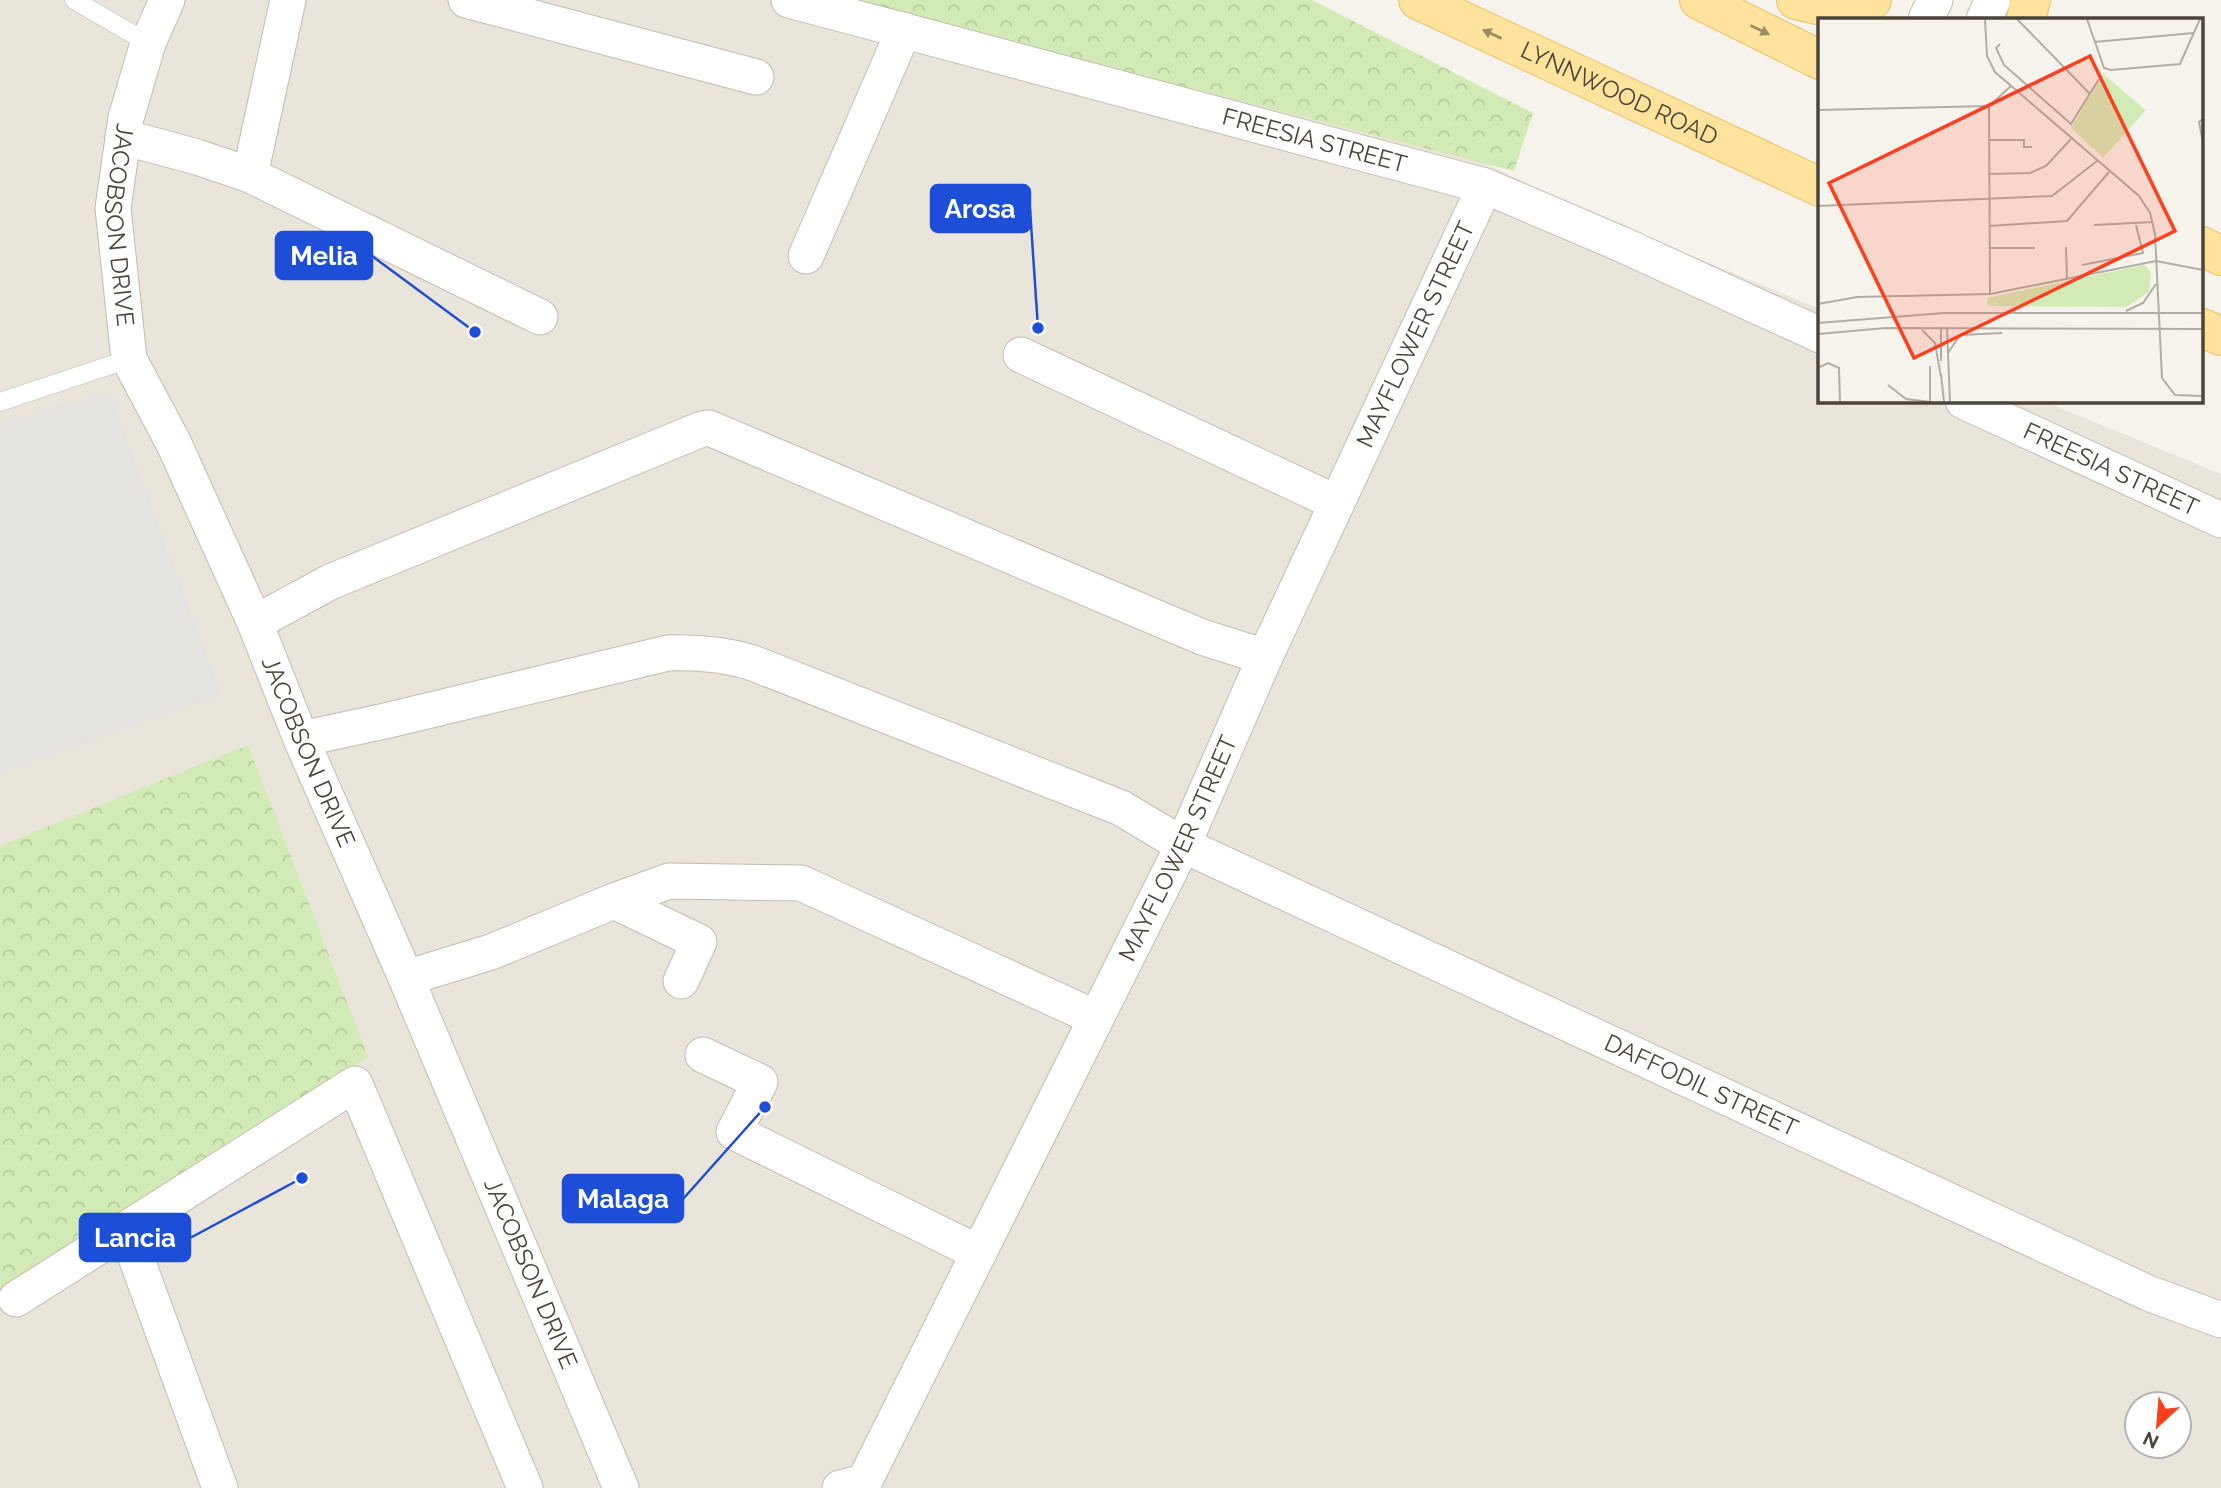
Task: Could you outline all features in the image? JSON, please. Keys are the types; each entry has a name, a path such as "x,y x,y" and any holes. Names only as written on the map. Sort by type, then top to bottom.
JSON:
{"main road":[{"name":"LYNNWOOD ROAD","path":"1418,0 1818,186"},
{"path":"1699,0 1818,59"},
{"path":"1796,0 1830,8 1872,0"},
{"path":"2026,18 2031,0"},
{"path":"1760,158 1818,179"},
{"path":"2204,247 2221,256"},
{"path":"2204,329 2221,336"},
{"path":"2204,358 2221,365"}],"street":[{"name":"JACOBSON DRIVE","path":"167,0 148,43 126,118 113,208 129,359 174,444 256,623 301,739 406,978 621,1488"},
{"path":"250,174 288,0"},
{"path":"466,0 756,77"},
{"name":"FREESIA STREET","path":"789,0 1485,186 1621,244 1818,334"},
{"path":"1927,18 1936,0"},
{"path":"1984,18 1993,0"},
{"path":"806,256 904,30"},
{"path":"123,137 250,174 540,317"},
{"name":"MAYFLOWER STREET","path":"860,1486 1183,845 1265,657 1485,186"},
{"path":"1021,355 1337,503"},
{"name":"FREESIA STREET","path":"1965,402 2221,520"},
{"path":"256,623 330,582 709,428 1202,636 1265,657"},
{"name":"DAFFODIL STREET","path":"301,739 385,722 668,653 728,655 1121,808 1183,845 2148,1293 2221,1320"},
{"path":"406,978 491,952 669,881 801,883 1096,1018"},
{"path":"614,901 699,942 681,981"},
{"path":"703,1055 760,1082 734,1132 979,1253"},
{"path":"16,1299 355,1084 525,1488"},
{"path":"126,1230 220,1488"}],"lane":[{"path":"74,0 148,43"},
{"path":"0,402 129,359"}],"shaded area":[{"path":"0,0 1163,0 1566,204 1818,308 1818,402 2045,402 2221,474 2221,1488 0,1488"},
{"path":"109,392 221,694 0,773 0,424"}],"green space":[{"path":"847,0 1312,0 1533,113 1514,171"},
{"path":"248,745 368,1057 0,1299 0,846"}],"place":[{"name":"Arosa","path":"1038,328"},
{"name":"Melia","path":"475,332"},
{"name":"Malaga","path":"765,1107"},
{"name":"Lancia","path":"302,1178"}]}
